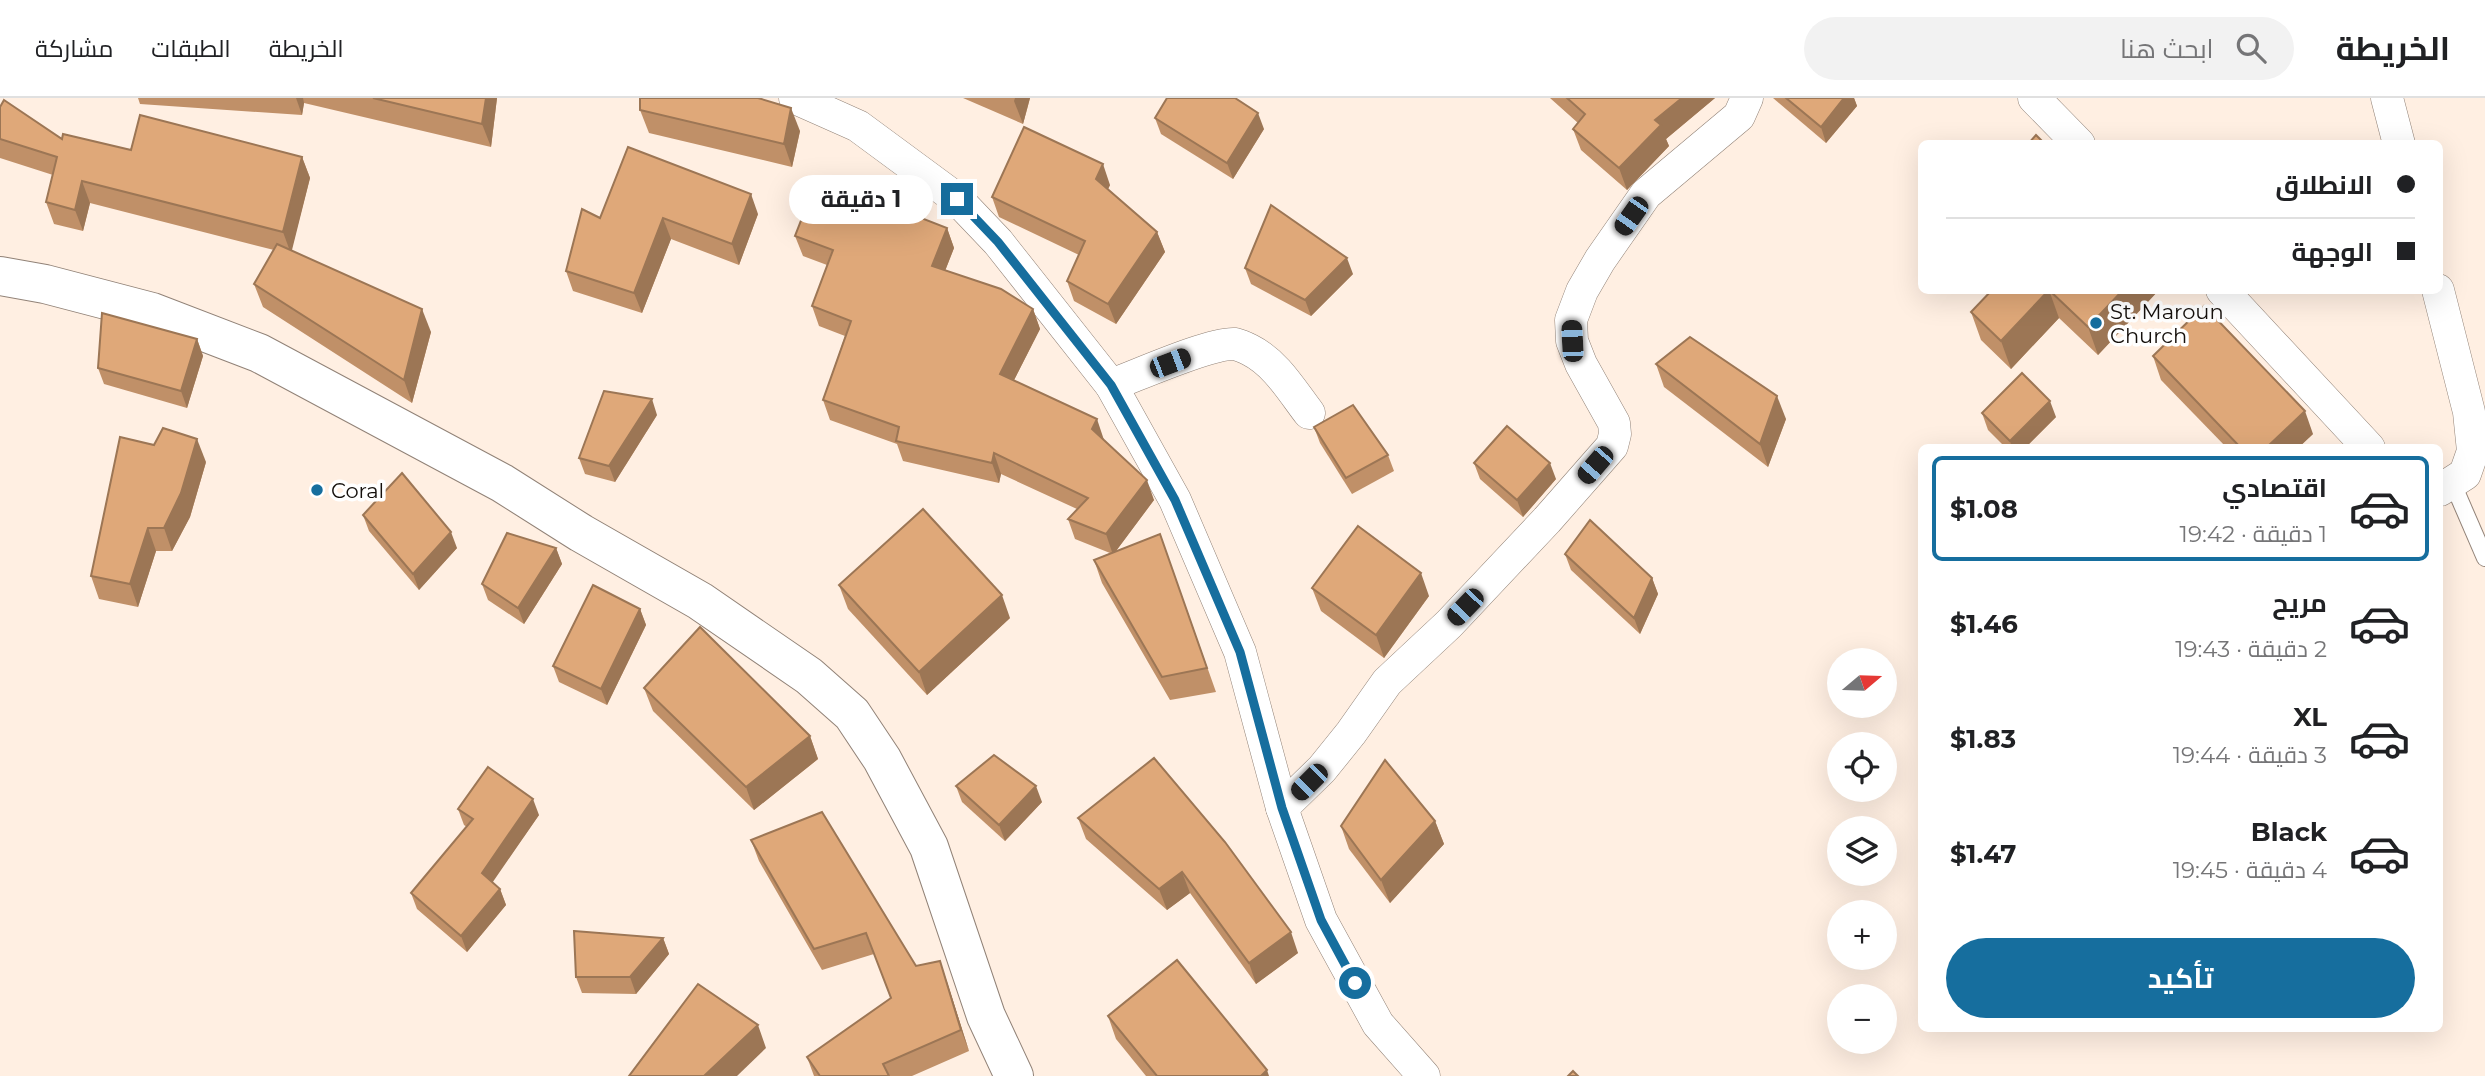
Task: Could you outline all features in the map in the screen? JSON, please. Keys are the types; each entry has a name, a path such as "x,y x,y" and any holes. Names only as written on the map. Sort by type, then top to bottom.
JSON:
{"street":[{"path":"794,98 858,126 957,199 1007,252 1111,385 1175,500 1240,652 1282,808 1321,920 1378,1024 1424,1076"},
{"path":"1282,808 1322,769 1387,682 1449,624 1612,446 1614,423 1581,364 1572,341 1571,320 1582,291 1646,194 1739,116 1746,98"},
{"path":"2034,98 2075,140"},
{"path":"2387,98 2398,140"},
{"path":"0,276 45,284 152,312 259,353 502,483 580,533 700,601 809,676 852,714 882,760 929,847 986,1016 1014,1076"},
{"path":"2226,294 2365,444"},
{"path":"2439,294 2469,412 2473,451 2465,474 2446,487"},
{"path":"1111,385 1190,355 1234,344 1251,350 1276,369 1309,413"}],"lane":[{"path":"2446,487 2485,558"}],"building":[{"path":"373,98 486,98 482,124"},
{"path":"640,98 758,98 791,108 784,144 640,110"},
{"path":"1167,98 1235,98 1258,113 1227,163 1155,118"},
{"path":"1567,98 1682,98 1655,120 1661,125 1619,168 1573,129 1585,114"},
{"path":"1786,98 1844,98 1821,127"},
{"path":"4,100 62,139 63,134 131,150 140,115 302,157 283,232 82,181 75,210 46,202 57,157 0,139 0,107"},
{"path":"1024,127 1103,164 1096,179 1157,232 1108,304 1067,281 1085,241 992,197"},
{"path":"628,147 751,194 732,244 663,218 634,293 566,271 582,209 600,218"},
{"path":"811,195 863,214 870,198 947,228 932,266 1001,289 1033,309 1000,374 1097,419 1092,429 1147,480 1106,534 1068,519 1088,498 994,453 992,463 896,441 899,427 823,400 851,321 812,306 833,250 795,236"},
{"path":"1271,205 1347,258 1305,300 1245,268"},
{"path":"277,244 422,309 404,380 254,284"},
{"path":"1988,294 2045,294 2001,341 1971,312"},
{"path":"2053,294 2119,294 2088,327"},
{"path":"2204,306 2305,411 2270,444 2237,444 2153,356"},
{"path":"102,313 197,339 181,391 98,368"},
{"path":"1690,337 1777,396 1760,444 1656,364"},
{"path":"2022,373 2050,401 2010,441 1982,413"},
{"path":"604,391 652,399 609,466 579,458"},
{"path":"1353,405 1388,455 1346,478 1314,427"},
{"path":"1507,426 1550,463 1517,500 1474,463"},
{"path":"163,428 197,439 181,493 164,528 148,528 130,584 91,576 120,437 154,445"},
{"path":"402,473 451,532 413,574 363,515"},
{"path":"923,509 1002,595 919,672 839,585"},
{"path":"1590,520 1652,578 1634,618 1565,554"},
{"path":"1358,526 1421,573 1376,635 1312,588"},
{"path":"507,533 556,548 518,608 482,584"},
{"path":"1160,534 1207,668 1162,677 1094,560"},
{"path":"593,585 640,609 601,689 553,666"},
{"path":"700,627 810,736 746,787 644,688"},
{"path":"994,755 1036,786 999,825 956,786"},
{"path":"1154,758 1225,842 1291,932 1249,963 1182,872 1159,889 1078,818"},
{"path":"1385,760 1435,821 1381,880 1341,826"},
{"path":"488,767 533,799 482,873 500,889 461,936 411,893 473,819 458,809"},
{"path":"822,812 916,966 940,961 961,1030 883,1064 889,1076 820,1076 807,1057 891,998 866,933 814,949 751,840"},
{"path":"574,931 663,938 630,977 576,977"},
{"path":"1177,960 1267,1070 1261,1076 1157,1076 1108,1016"},
{"path":"698,984 758,1025 704,1076 629,1076"}],"place":[{"name":"St. Maroun Church","path":"2096,323"},
{"name":"Coral","path":"317,490"}],"route":[{"path":"957,199 998,242 1111,385 1175,500 1240,652 1282,808 1321,920 1355,983"}]}
